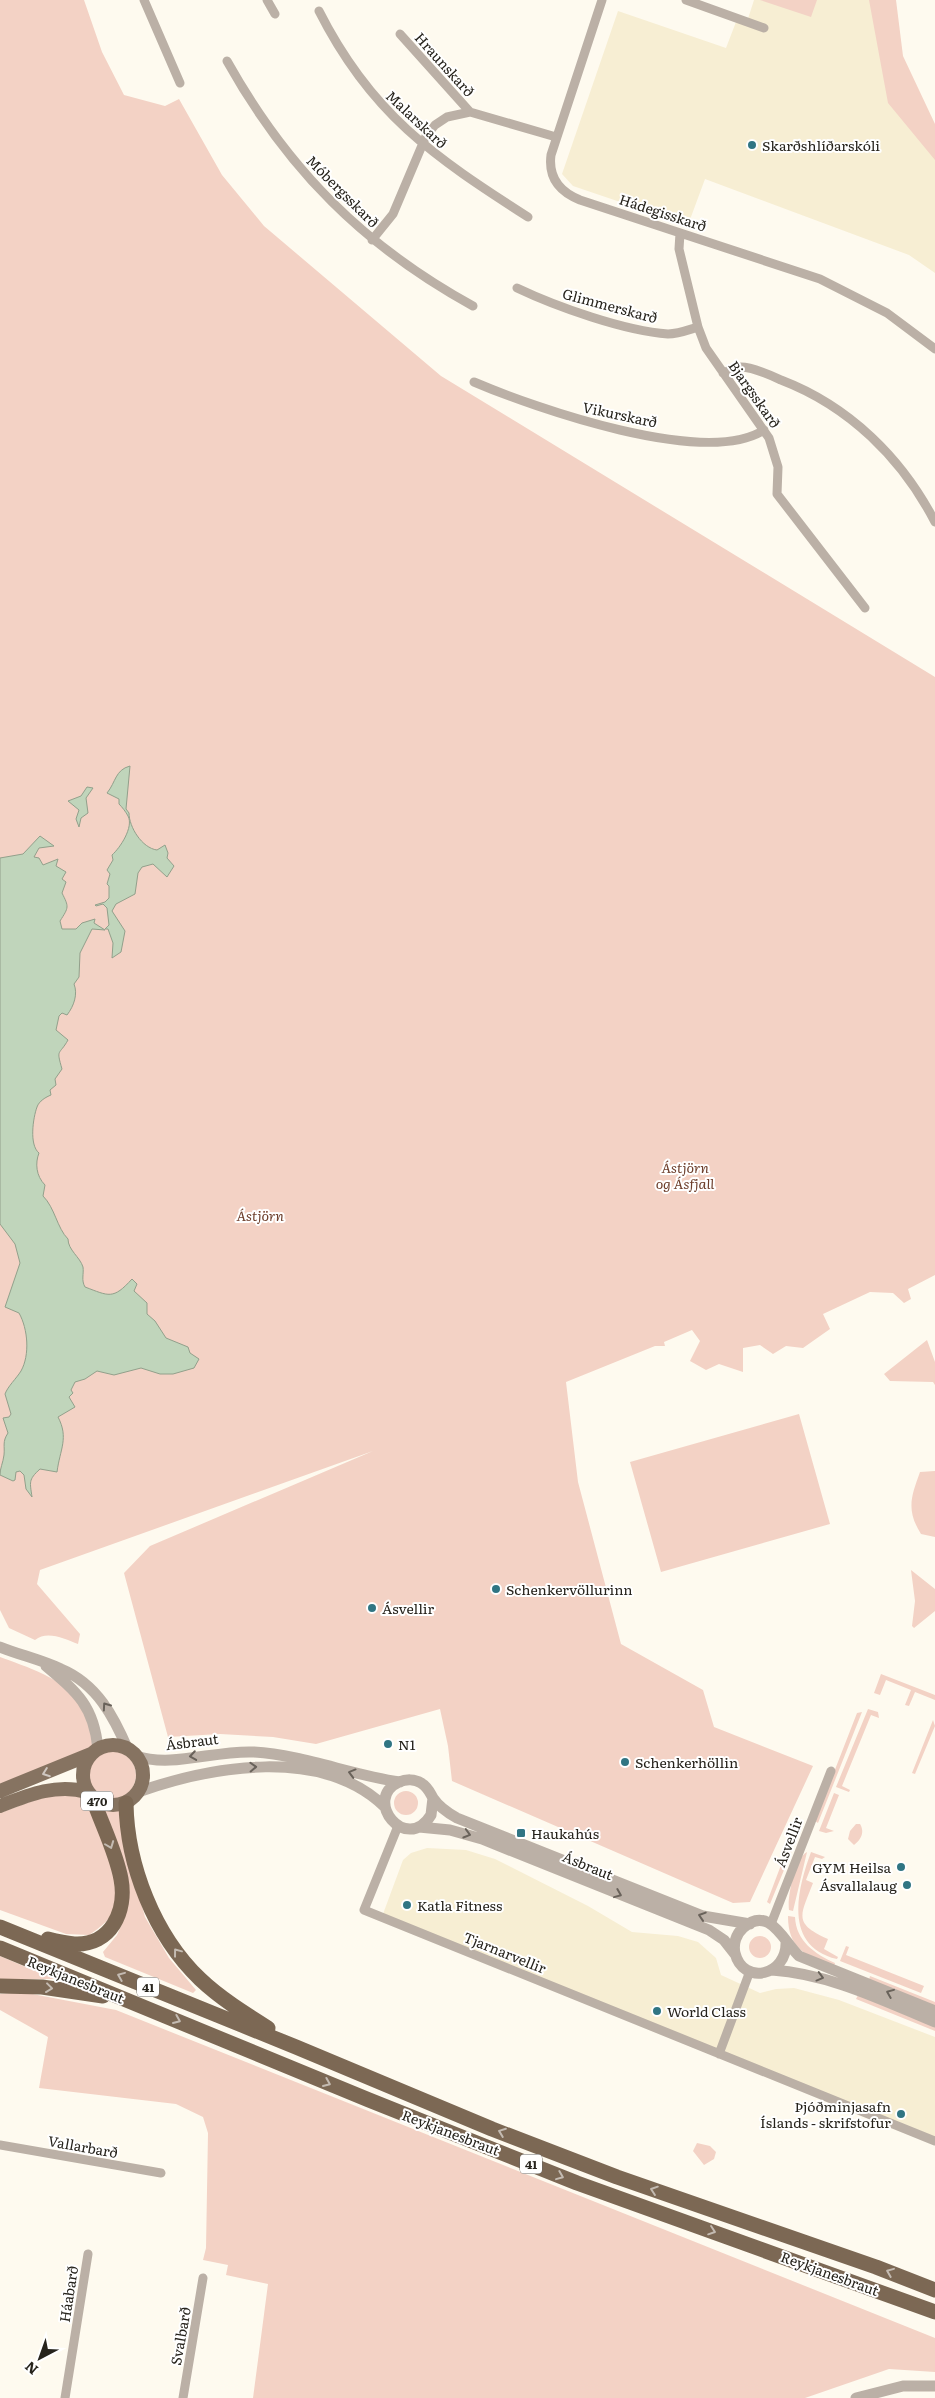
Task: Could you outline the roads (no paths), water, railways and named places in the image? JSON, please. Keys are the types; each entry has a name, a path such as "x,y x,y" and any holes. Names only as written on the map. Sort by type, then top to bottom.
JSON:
{"highway":[{"path":"2,1928 75,1944 94,1941 109,1932 115,1924 122,1906 121,1879 90,1796"},
{"path":"126,1803 128,1829 137,1867 154,1915 172,1944 190,1968 216,1993 296,2047"},
{"name":"Reykjanesbraut","path":"2,1928 492,2129 617,2177 876,2267 935,2290"},
{"name":"Reykjanesbraut","path":"0,1948 369,2100 578,2183 935,2312"},
{"path":"0,1986 42,1987 132,2001"}],"main road":[{"path":"0,1791 113,1745 132,1753 140,1762 143,1778 138,1792"},
{"name":"470","path":"90,1796 82,1776 83,1768 95,1751"},
{"name":"470","path":"0,1806 57,1789 74,1788 110,1806 126,1803 138,1792"}],"street":[{"path":"144,0 180,83"},
{"path":"267,0 275,14"},
{"name":"Hádegisskarð","path":"602,0 551,155 551,170 556,184 565,193 797,271 843,289 887,313 935,349"},
{"path":"686,0 764,28"},
{"name":"Malarskarð","path":"319,11 356,74 389,114 422,144 459,173 528,217"},
{"name":"Hraunskarð","path":"400,34 470,112"},
{"name":"Móbergsskarð","path":"227,62 257,112 292,159 332,202 372,240 424,276 473,306"},
{"name":"Hraunskarð","path":"372,240 392,214 422,144 430,131 440,121 454,114 470,112 556,137"},
{"name":"Bjargsskarð","path":"680,232 679,249 698,327 706,348 764,430 776,457 779,476 777,494 865,608"},
{"name":"Glimmerskarð","path":"517,288 544,301 618,324 668,334 698,327"},
{"path":"723,373 741,367 758,371 804,390 840,411 873,438 896,462 918,492 935,522"},
{"name":"Vikurskarð","path":"474,382 560,414 614,428 658,436 726,442 744,440 764,430"},
{"path":"0,1647 62,1669 97,1694 116,1723 132,1753"},
{"path":"40,1662 72,1688 92,1716 95,1751"},
{"name":"Ásbraut","path":"132,1753 157,1761 215,1753 254,1752 293,1757 361,1775 400,1782"},
{"path":"138,1792 197,1774 232,1768 271,1767 307,1771 356,1785 371,1794 385,1807"},
{"name":"Ásvellir","path":"771,1924 831,1771"},
{"path":"411,1780 421,1783 429,1790 433,1798 431,1815 419,1827 412,1829 398,1826 388,1816 385,1807 387,1793 400,1782 411,1780"},
{"name":"Ásbraut","path":"433,1798 457,1818 660,1900 713,1919 750,1924"},
{"name":"Tjarnarvellir","path":"398,1826 364,1910 935,2141"},
{"name":"Ásbraut","path":"419,1827 450,1830 496,1844 709,1930 724,1940 736,1954"},
{"path":"935,2011 799,1956 786,1942 783,1934 771,1924 757,1922 750,1924 737,1936 736,1954 743,1967 750,1971 757,1973 772,1970 795,1972 830,1980 935,2022"},
{"path":"772,1970 784,1958 786,1942"},
{"path":"719,2054 750,1971"},
{"name":"Vallarbarð","path":"0,2145 161,2173"},
{"name":"Háabarð","path":"65,2398 88,2254"},
{"name":"Svalbarð","path":"183,2398 203,2278"},
{"path":"856,2398 902,2386 935,2386"}],"place":[{"name":"Skarðshlíðarskóli","path":"752,145"},
{"name":"Schenkervöllurinn","path":"496,1589"},
{"name":"Ásvellir","path":"372,1608"},
{"name":"N1","path":"388,1744"},
{"name":"Schenkerhöllin","path":"625,1762"},
{"name":"Haukahús","path":"521,1833"},
{"name":"GYM Heilsa","path":"901,1867"},
{"name":"Ásvallalaug","path":"907,1885"},
{"name":"Katla Fitness","path":"407,1905"},
{"name":"World Class","path":"657,2011"},
{"name":"Þjóðminjasafn Íslands - skrifstofur","path":"901,2114"}],"park label":[{"name":"Ástjörn og Ásfjall","path":"685,1176"},
{"name":"Ástjörn","path":"260,1215"}]}
